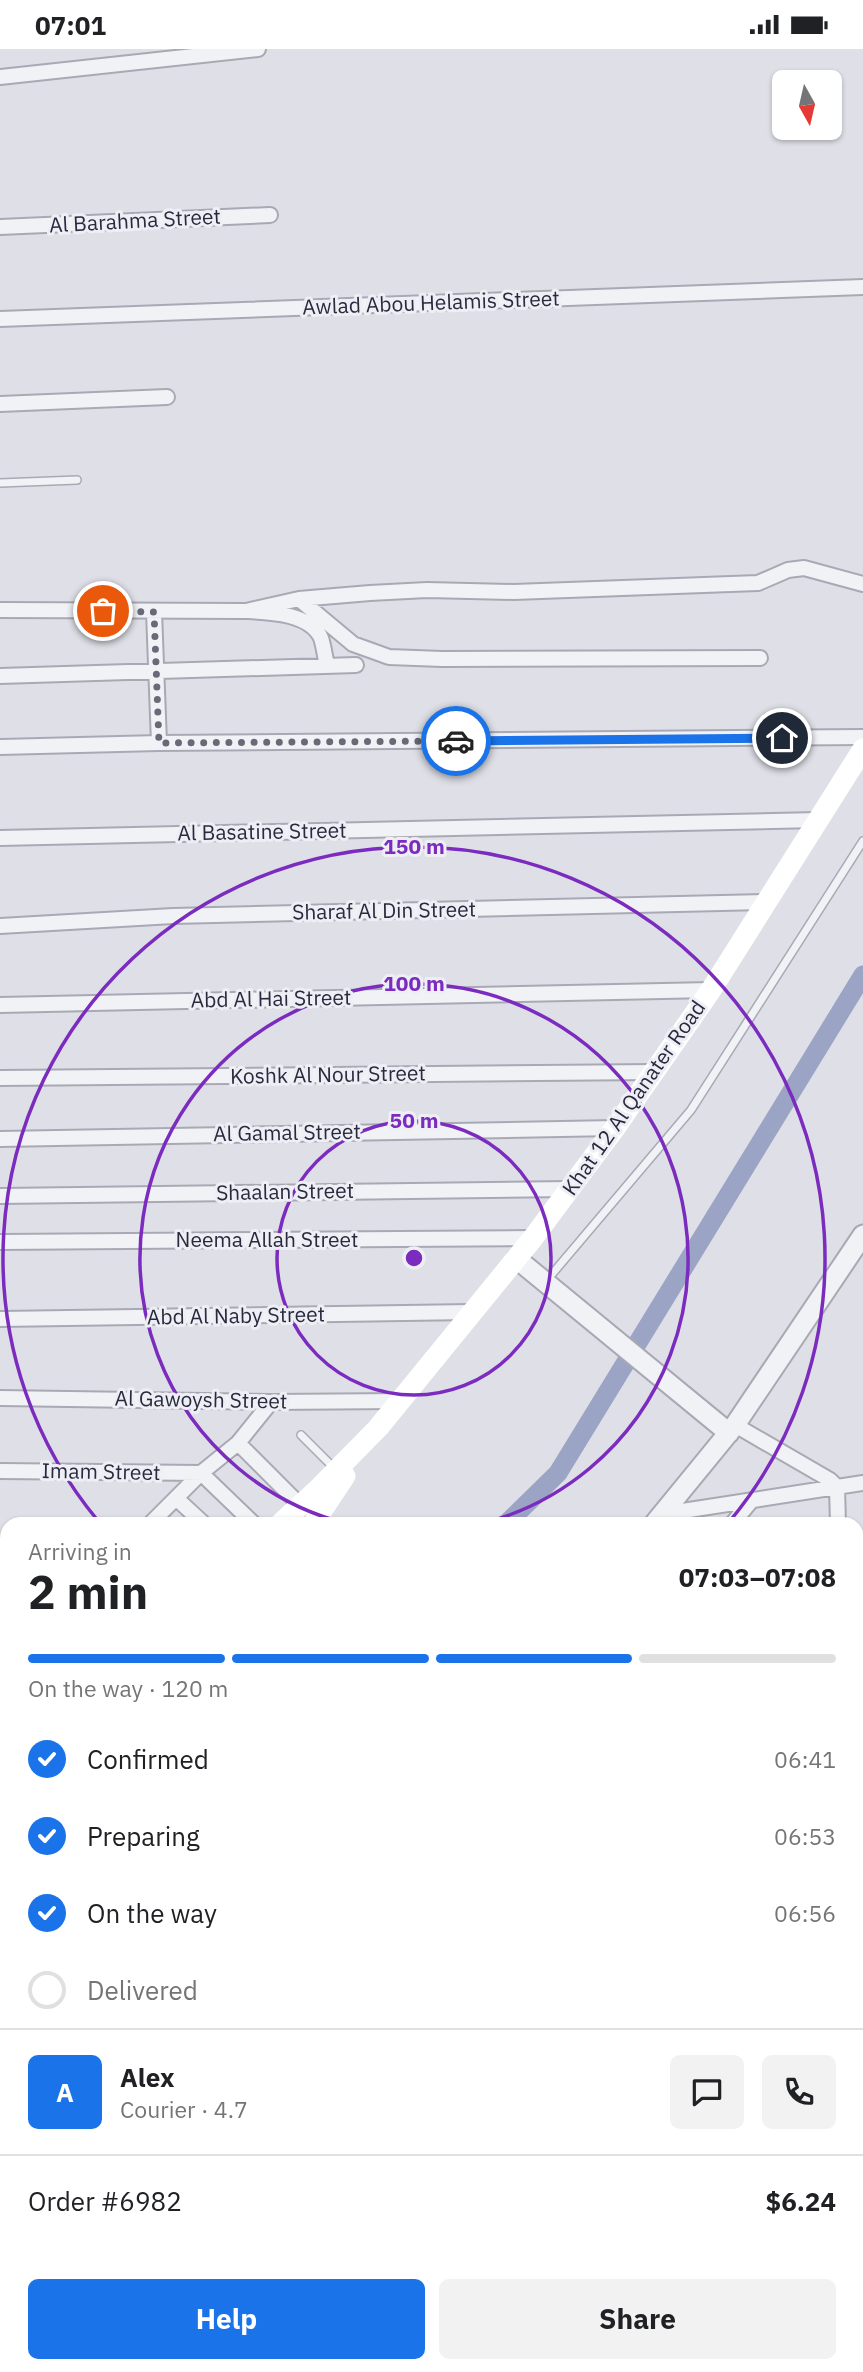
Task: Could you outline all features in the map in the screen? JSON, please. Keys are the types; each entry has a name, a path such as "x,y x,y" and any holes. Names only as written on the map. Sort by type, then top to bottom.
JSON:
{"main road":[{"name":"Khat 12 Al Qanater Road","path":"309,1512 517,1259 615,1128 710,990 863,749"},
{"name":"Khat 12 Al Qanater Road","path":"309,1512 337,1471 378,1428"}],"street":[{"path":"0,78 258,49"},
{"name":"Al Barahma Street","path":"0,227 270,215"},
{"name":"Awlad Abou Helamis Street","path":"0,319 863,287"},
{"path":"0,404 167,397"},
{"path":"246,611 299,599 427,590 514,592 736,585 758,583 788,570 804,568 863,584"},
{"path":"299,599 353,644 389,657 760,658"},
{"path":"0,610 283,613 308,625 320,636 327,666"},
{"path":"154,612 159,743"},
{"path":"0,676 355,665"},
{"path":"0,747 159,743 863,737"},
{"name":"Al Basatine Street","path":"0,838 818,820"},
{"name":"Sharaf Al Din Street","path":"0,926 173,916 767,902"},
{"name":"Abd Al Hai Street","path":"0,1005 710,990"},
{"name":"Koshk Al Nour Street","path":"0,1077 655,1072"},
{"name":"Al Gamal Street","path":"0,1139 615,1128"},
{"name":"Shaalan Street","path":"0,1196 570,1189"},
{"path":"660,1517 732,1429 863,1235"},
{"name":"Neema Allah Street","path":"0,1242 533,1238"},
{"path":"517,1259 694,1405 732,1429 830,1481 837,1487 838,1517"},
{"name":"Abd Al Naby Street","path":"0,1319 471,1313"},
{"name":"Al Gawoysh Street","path":"0,1398 401,1401"},
{"path":"158,1517 201,1473 238,1443 271,1402"},
{"path":"238,1443 309,1512"},
{"name":"Imam Street","path":"0,1471 201,1473"},
{"path":"201,1473 247,1517"},
{"path":"668,1517 752,1500 863,1483"},
{"path":"177,1499 196,1517"},
{"path":"738,1517 752,1500"}],"lane":[{"path":"0,482 77,480"},
{"path":"545,1282 691,1110 863,841"},
{"path":"301,1435 337,1471"}],"waterway":[{"path":"513,1517 558,1473 863,975"}],"way so far":[{"path":"103,611 154,612 159,743 456,741"}],"route":[{"path":"456,741 782,738"}]}
